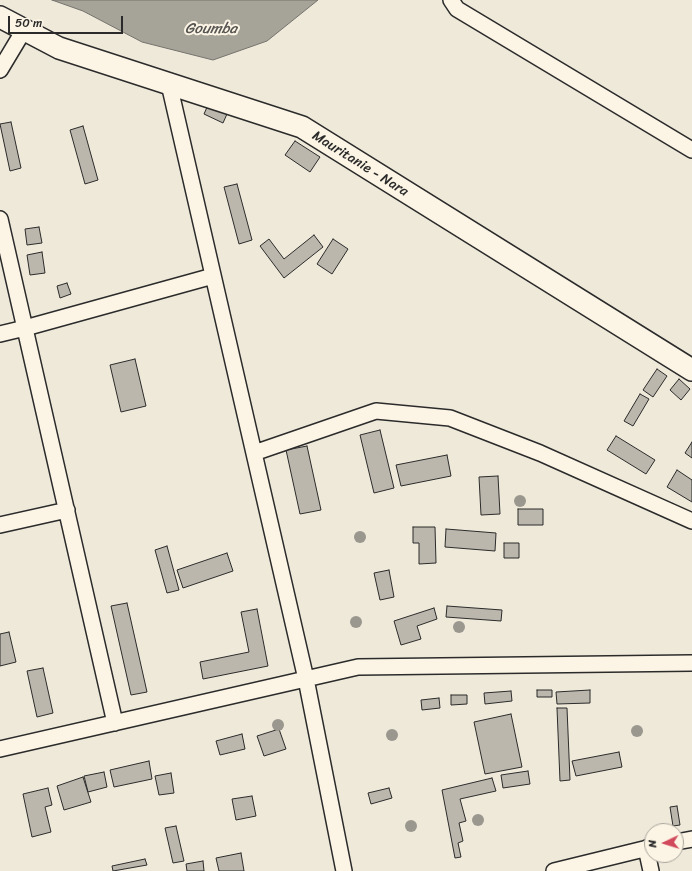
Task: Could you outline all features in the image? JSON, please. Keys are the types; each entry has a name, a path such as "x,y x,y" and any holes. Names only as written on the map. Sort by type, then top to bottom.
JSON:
{"main road":[{"name":"Mauritanie - Nara","path":"0,17 59,48 302,127 692,370"}],"street":[{"path":"451,0 457,9 692,150"},
{"path":"0,70 24,30"},
{"path":"169,84 306,679 344,871"},
{"path":"0,219 115,722"},
{"path":"0,334 213,276"},
{"path":"254,453 376,411 450,418 540,453 692,521"},
{"path":"0,525 67,510"},
{"path":"0,749 358,667 692,663"},
{"path":"554,871 644,848"}],"water":[{"name":"Goumba","path":"52,0 318,0 267,41 213,60 142,42 83,11"}],"building":[{"path":"208,105 227,114 223,123 204,114"},
{"path":"11,122 21,168 10,171 0,124"},
{"path":"83,126 98,180 85,184 70,130"},
{"path":"295,141 320,157 310,172 285,155"},
{"path":"237,184 252,240 239,244 224,187"},
{"path":"39,227 42,243 27,245 25,229"},
{"path":"314,235 323,247 284,278 260,246 269,239 284,259"},
{"path":"333,239 348,249 332,274 317,264"},
{"path":"42,252 45,273 30,275 27,255"},
{"path":"67,283 71,294 60,298 57,286"},
{"path":"135,359 146,406 121,412 110,365"},
{"path":"657,369 667,376 653,397 643,390"},
{"path":"679,379 690,389 681,400 670,390"},
{"path":"640,394 649,399 633,426 624,421"},
{"path":"380,430 394,488 374,493 360,435"},
{"path":"616,436 655,460 646,474 607,450"},
{"path":"692,442 692,458 685,453"},
{"path":"307,446 321,510 300,514 286,450"},
{"path":"447,455 451,476 401,486 396,465"},
{"path":"677,470 692,480 692,502 667,487"},
{"path":"498,476 500,514 481,515 479,477"},
{"path":"518,509 543,509 543,525 518,525"},
{"path":"413,527 435,527 436,563 419,564 419,543 413,543"},
{"path":"446,529 496,533 495,551 445,547"},
{"path":"504,543 519,543 519,558 504,558"},
{"path":"167,546 179,590 167,593 155,550"},
{"path":"227,553 233,571 183,588 177,570"},
{"path":"389,570 394,597 380,600 374,573"},
{"path":"127,603 147,692 131,695 111,606"},
{"path":"447,606 502,610 501,621 446,617"},
{"path":"434,608 437,619 417,626 421,639 401,645 394,621"},
{"path":"257,609 268,666 203,679 200,662 249,652 241,612"},
{"path":"9,632 16,662 0,666 0,634"},
{"path":"43,668 53,713 37,717 27,671"},
{"path":"537,690 552,690 552,697 537,697"},
{"path":"590,690 590,703 557,704 556,692"},
{"path":"511,691 512,701 485,704 484,693"},
{"path":"451,695 467,695 467,704 451,705"},
{"path":"439,698 440,708 422,710 421,700"},
{"path":"557,708 567,708 570,780 560,781"},
{"path":"511,714 522,767 485,774 474,722"},
{"path":"279,729 286,749 264,756 257,736"},
{"path":"242,734 245,749 220,755 216,741"},
{"path":"619,752 622,767 576,776 572,761"},
{"path":"149,761 152,779 114,787 110,770"},
{"path":"528,771 530,784 503,788 501,775"},
{"path":"104,772 107,787 88,792 84,776"},
{"path":"171,773 174,793 159,795 155,776"},
{"path":"83,777 91,802 64,810 57,786"},
{"path":"492,778 496,791 460,799 466,821 459,823 463,841 458,843 461,857 455,858 442,790"},
{"path":"48,788 52,805 45,807 51,832 32,837 23,794"},
{"path":"389,788 392,798 371,804 368,793"},
{"path":"252,796 256,816 236,820 232,799"},
{"path":"677,806 680,823 673,823 670,807"},
{"path":"176,826 184,861 173,863 165,828"},
{"path":"241,853 244,871 219,871 216,858"},
{"path":"145,859 147,865 113,871 112,866"},
{"path":"203,861 204,871 187,871 186,864"}]}
